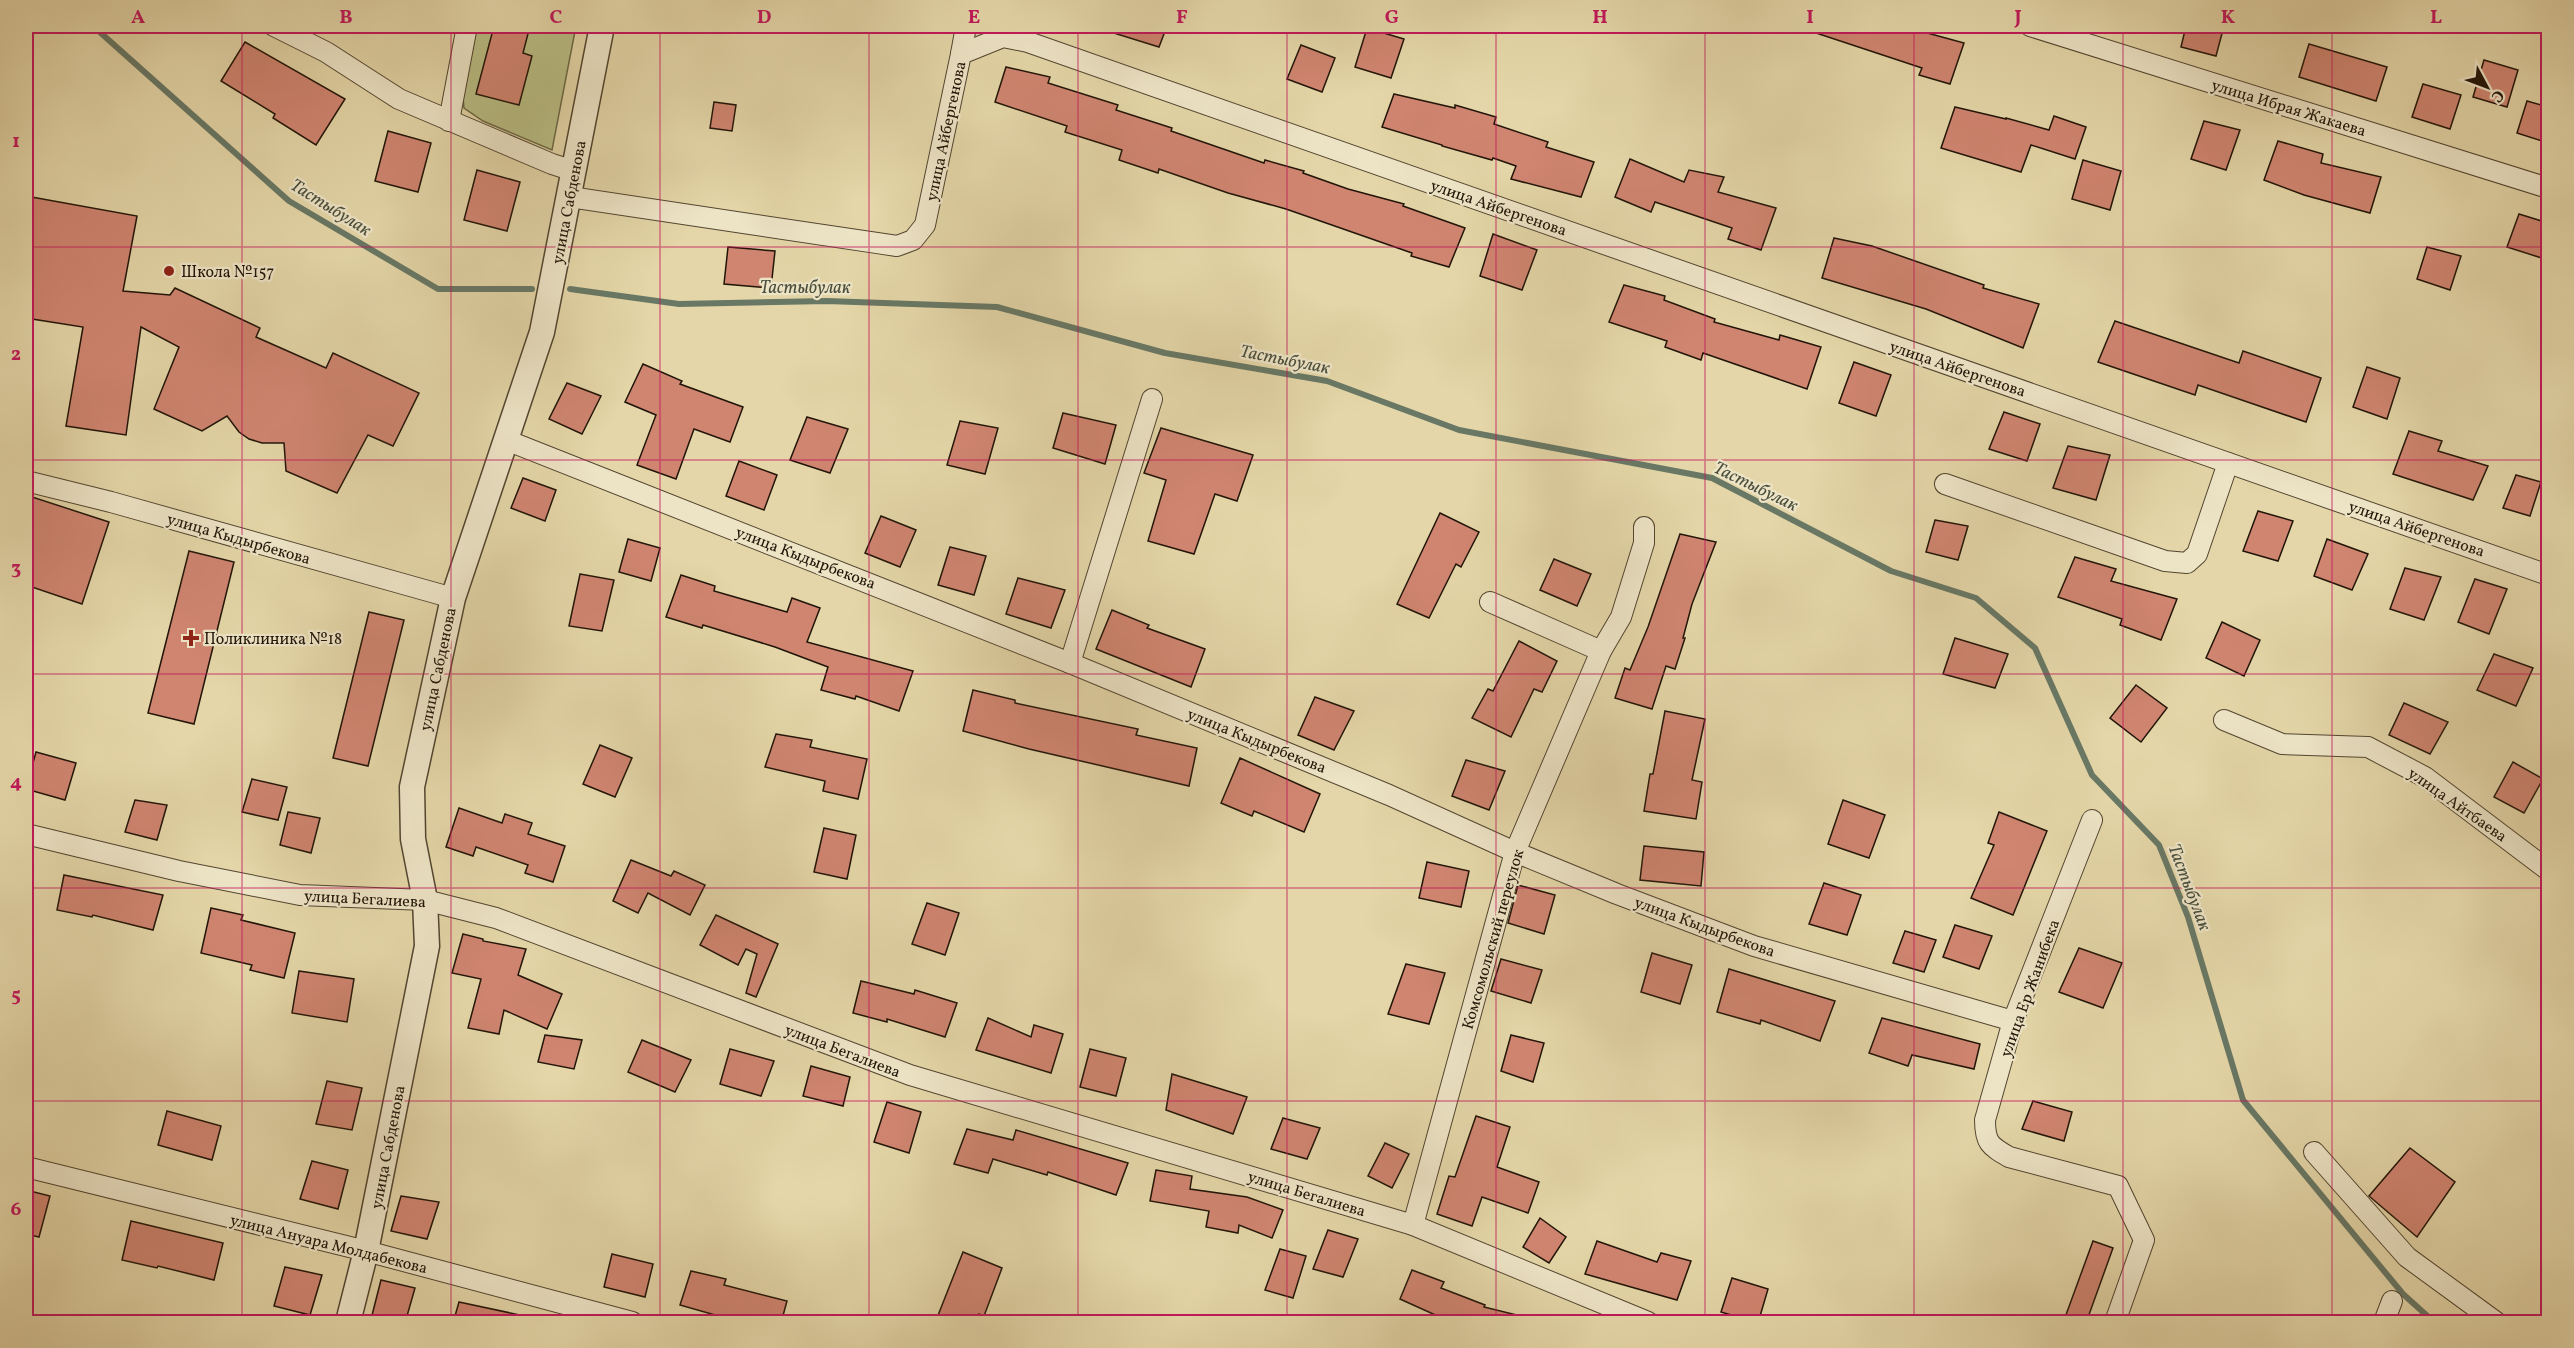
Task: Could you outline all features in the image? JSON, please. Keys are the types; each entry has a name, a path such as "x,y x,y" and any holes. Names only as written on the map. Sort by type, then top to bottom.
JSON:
{"street":[{"path":"274,26 326,52 399,99 552,164 574,171"},
{"path":"449,121 466,26"},
{"name":"улица Сабденова","path":"348,1323 366,1251 427,946 425,900 413,839 412,787 453,598 542,332 602,26"},
{"path":"961,54 966,26"},
{"name":"улица Ибрая Жакаева","path":"2030,26 2548,188"},
{"name":"улица Айбергенова","path":"570,197 897,246 913,240 925,225 961,54 1003,37 1028,42 2548,575"},
{"path":"1070,663 1152,399"},
{"name":"улица Кыдырбекова","path":"506,440 1070,663 1389,795 1515,852 1754,946 2013,1021"},
{"path":"1945,484 2165,561 2187,563 2197,554 2228,463"},
{"name":"улица Кыдырбекова","path":"26,481 111,502 453,598"},
{"name":"Комсомольский переулок","path":"1413,1225 1515,852 1601,651 1621,616 1644,543 1644,527"},
{"path":"1490,602 1601,651"},
{"name":"улица Айтбаева","path":"2224,720 2282,744 2368,747 2425,777 2548,870"},
{"name":"улица Ер Жанибека","path":"2092,820 2013,1021 1985,1120 1985,1136 1995,1149 2009,1157 2118,1186 2144,1240 2115,1323"},
{"name":"улица Бегалиева","path":"26,834 179,871 300,895 425,900 496,918 910,1075 1413,1225 1648,1323"},
{"path":"2314,1152 2408,1257 2496,1323"},
{"name":"улица Ануара Молдабекова","path":"26,1167 366,1251 632,1323"},
{"path":"2384,1323 2392,1301"}],"green space":[{"path":"477,26 576,26 552,150 483,121 464,108 463,98"}],"building":[{"path":"494,26 530,26 523,53 532,56 519,105 476,94"},
{"path":"1104,26 1167,26 1159,47 1104,30"},
{"path":"1805,26 1910,26 1909,28 1964,43 1950,84 1919,75 1922,68 1804,29"},
{"path":"2186,26 2224,26 2216,56 2181,47"},
{"path":"1367,28 1404,39 1391,78 1355,67"},
{"path":"245,42 345,99 316,145 273,118 275,114 221,81"},
{"path":"2309,44 2387,67 2376,101 2299,77"},
{"path":"1301,45 1335,58 1322,92 1287,79"},
{"path":"2484,60 2518,70 2507,107 2473,97"},
{"path":"1006,67 1050,77 1048,83 1118,105 1116,110 1172,128 1171,131 1264,163 1265,160 1304,171 1303,173 1348,189 1404,204 1403,206 1465,228 1449,267 1411,256 1412,253 1286,209 1228,193 1159,169 1158,173 1119,160 1122,150 1065,132 1067,126 995,102"},
{"path":"2423,84 2461,95 2450,129 2412,117"},
{"path":"1394,94 1455,108 1455,105 1496,117 1494,124 1548,142 1546,147 1594,162 1581,197 1511,179 1516,166 1382,127"},
{"path":"2527,101 2548,107 2548,143 2517,133"},
{"path":"714,102 736,105 732,131 710,128"},
{"path":"1955,107 2049,130 2054,116 2086,127 2075,159 2031,145 2021,172 1941,148"},
{"path":"2204,121 2240,130 2226,170 2191,159"},
{"path":"388,131 431,143 418,192 375,181"},
{"path":"2278,141 2323,154 2321,163 2381,177 2370,213 2304,195 2264,180"},
{"path":"1630,159 1684,182 1689,170 1724,177 1718,192 1776,208 1761,250 1728,239 1732,228 1655,202 1651,212 1615,197"},
{"path":"2083,160 2121,171 2110,210 2072,199"},
{"path":"477,170 520,182 507,231 464,220"},
{"name":"Школа №157","path":"26,196 137,216 123,291 170,295 175,288 260,328 256,337 326,368 333,353 419,393 393,446 368,435 337,493 286,471 284,443 262,443 249,439 239,432 227,416 202,431 154,409 179,347 141,327 126,435 66,426 83,327 26,318"},
{"path":"2519,214 2548,223 2548,260 2507,247"},
{"path":"1493,234 1537,250 1522,290 1480,276"},
{"path":"1834,238 1872,246 1984,285 1983,288 2039,304 2023,348 1926,309 1822,278"},
{"path":"728,247 775,251 771,288 724,284"},
{"path":"2427,247 2461,256 2450,290 2417,279"},
{"path":"1624,285 1665,296 1664,300 1715,319 1714,322 1779,340 1780,335 1821,347 1807,389 1703,353 1701,360 1665,347 1667,341 1609,322"},
{"path":"2115,321 2239,363 2243,351 2321,378 2306,422 2198,385 2195,395 2098,362"},
{"path":"1854,362 1891,375 1876,416 1839,403"},
{"path":"643,364 682,381 680,384 743,407 730,442 694,429 676,479 637,465 656,415 625,402"},
{"path":"2367,367 2400,378 2387,419 2353,407"},
{"path":"567,383 601,396 582,434 549,419"},
{"path":"2004,412 2040,424 2027,461 1989,449"},
{"path":"1063,413 1116,425 1105,464 1053,448"},
{"path":"807,417 848,429 830,473 790,460"},
{"path":"960,421 998,428 985,474 947,465"},
{"path":"1161,428 1253,455 1237,501 1215,494 1194,554 1148,541 1166,480 1144,473"},
{"path":"2409,431 2442,441 2438,451 2488,466 2473,500 2393,474"},
{"path":"2068,446 2110,455 2096,500 2053,488"},
{"path":"739,461 777,475 764,510 726,496"},
{"path":"2516,475 2541,482 2530,516 2503,508"},
{"path":"523,478 556,490 545,521 511,508"},
{"path":"26,495 109,522 82,604 26,585"},
{"path":"2258,511 2293,521 2278,561 2243,551"},
{"path":"1440,513 1479,532 1461,567 1456,564 1429,618 1397,604"},
{"path":"881,516 916,530 900,567 865,553"},
{"path":"1935,520 1968,526 1958,560 1926,552"},
{"path":"1680,534 1716,542 1692,604 1683,638 1685,638 1675,669 1666,666 1652,709 1615,698 1625,668 1630,670 1648,627"},
{"path":"628,539 660,548 651,581 619,572"},
{"path":"2327,539 2368,554 2352,590 2314,576"},
{"path":"950,547 986,556 974,595 938,585"},
{"name":"Поликлиника №18","path":"189,551 234,562 194,724 148,713"},
{"path":"2075,557 2116,569 2111,581 2177,599 2161,640 2120,625 2122,619 2058,597"},
{"path":"1554,559 1591,574 1577,606 1540,590"},
{"path":"2405,568 2441,577 2424,620 2390,609"},
{"path":"580,574 614,580 602,631 569,626"},
{"path":"681,575 715,586 714,591 787,612 792,598 820,608 807,642 913,671 899,711 856,696 855,699 821,690 828,667 775,647 703,625 702,628 666,617"},
{"path":"1018,578 1065,590 1051,628 1006,614"},
{"path":"2475,579 2507,589 2489,634 2458,622"},
{"path":"1112,610 1149,625 1147,628 1205,649 1191,687 1096,649"},
{"path":"369,612 404,620 368,766 333,758"},
{"path":"2222,622 2260,640 2244,676 2206,658"},
{"path":"1955,638 2008,654 1995,688 1943,674"},
{"path":"1519,641 1557,661 1542,692 1534,689 1511,737 1472,718 1488,689 1493,691"},
{"path":"2494,654 2533,668 2516,706 2477,690"},
{"path":"2136,685 2167,708 2141,742 2110,718"},
{"path":"973,690 1015,700 1015,703 1138,729 1136,735 1197,748 1189,786 1029,749 963,731"},
{"path":"1315,697 1354,711 1334,750 1298,735"},
{"path":"2404,703 2448,722 2430,754 2389,735"},
{"path":"1665,711 1705,719 1692,780 1702,782 1696,819 1644,811"},
{"path":"776,734 812,740 810,747 867,759 858,799 823,791 825,781 765,767"},
{"path":"600,745 632,758 615,797 583,784"},
{"path":"36,752 76,763 65,800 26,789"},
{"path":"1240,758 1320,794 1304,832 1254,811 1252,816 1221,803"},
{"path":"1466,760 1505,771 1489,810 1452,796"},
{"path":"2513,762 2543,779 2524,813 2494,797"},
{"path":"252,779 287,787 278,820 242,812"},
{"path":"135,800 167,805 157,840 125,832"},
{"path":"1843,800 1885,815 1869,858 1828,844"},
{"path":"459,808 502,823 505,814 532,823 528,834 565,846 553,882 525,873 528,865 476,847 473,856 446,847"},
{"path":"288,812 320,818 311,853 280,845"},
{"path":"1999,812 2047,831 2013,915 1971,898 1994,845 1988,843"},
{"path":"824,828 856,835 847,879 814,872"},
{"path":"1644,846 1704,852 1701,886 1640,880"},
{"path":"631,860 671,876 674,871 705,885 690,915 648,893 638,913 613,901"},
{"path":"1427,862 1469,871 1461,907 1419,898"},
{"path":"64,875 163,895 153,930 93,915 92,917 57,910"},
{"path":"1824,883 1861,895 1847,935 1809,924"},
{"path":"1518,885 1555,895 1544,934 1508,923"},
{"path":"927,903 959,913 945,955 912,944"},
{"path":"211,908 243,915 241,920 295,933 284,978 250,970 252,965 201,953"},
{"path":"716,915 778,944 756,997 746,993 757,954 746,949 738,965 700,945"},
{"path":"1955,925 1992,936 1979,969 1943,957"},
{"path":"1905,931 1936,940 1924,972 1893,963"},
{"path":"463,934 483,939 483,941 526,949 518,975 562,994 547,1029 504,1010 499,1034 468,1028 481,979 452,973"},
{"path":"2079,948 2122,963 2103,1008 2059,992"},
{"path":"1652,953 1692,965 1680,1004 1641,992"},
{"path":"1501,959 1542,970 1531,1003 1491,991"},
{"path":"1406,964 1445,973 1429,1024 1388,1014"},
{"path":"1729,969 1835,1001 1820,1041 1761,1020 1760,1024 1717,1012"},
{"path":"299,971 354,979 347,1022 292,1013"},
{"path":"861,981 914,994 915,990 957,1003 945,1037 887,1019 887,1022 853,1013"},
{"path":"988,1018 1031,1037 1034,1025 1063,1034 1051,1073 976,1050"},
{"path":"1882,1018 1980,1044 1974,1069 1912,1055 1908,1066 1869,1053"},
{"path":"545,1035 582,1040 574,1069 538,1062"},
{"path":"1511,1035 1544,1043 1533,1082 1501,1071"},
{"path":"642,1040 691,1060 675,1092 628,1072"},
{"path":"730,1049 774,1061 761,1096 720,1084"},
{"path":"1090,1049 1126,1058 1116,1096 1080,1087"},
{"path":"811,1066 850,1077 843,1106 803,1096"},
{"path":"1172,1074 1247,1097 1233,1134 1166,1110"},
{"path":"327,1081 362,1088 352,1130 316,1124"},
{"path":"2033,1101 2072,1112 2064,1141 2022,1129"},
{"path":"887,1102 921,1112 909,1153 874,1142"},
{"path":"167,1111 221,1126 212,1160 158,1145"},
{"path":"1476,1116 1510,1127 1497,1167 1539,1182 1528,1213 1482,1197 1472,1226 1437,1214 1449,1176 1455,1177"},
{"path":"1283,1118 1320,1128 1307,1159 1271,1149"},
{"path":"967,1129 1013,1140 1016,1130 1128,1163 1116,1195 1048,1172 1047,1175 993,1159 988,1173 954,1164"},
{"path":"1385,1143 1409,1154 1392,1188 1368,1176"},
{"path":"2410,1148 2455,1182 2417,1237 2369,1196"},
{"path":"312,1161 348,1170 338,1209 300,1199"},
{"path":"1156,1170 1192,1176 1190,1189 1247,1197 1283,1210 1272,1238 1239,1225 1238,1233 1206,1227 1209,1211 1150,1201"},
{"path":"26,1190 50,1196 39,1237 26,1234"},
{"path":"401,1196 439,1202 427,1239 391,1231"},
{"path":"1540,1218 1566,1237 1549,1263 1523,1247"},
{"path":"131,1221 223,1243 214,1280 122,1260"},
{"path":"1328,1230 1358,1239 1343,1277 1313,1269"},
{"path":"1597,1241 1657,1262 1661,1253 1691,1261 1677,1300 1585,1274"},
{"path":"2093,1241 2113,1248 2086,1323 2063,1323"},
{"path":"1280,1249 1306,1256 1293,1298 1265,1290"},
{"path":"963,1252 1002,1268 984,1316 979,1314 978,1323 935,1323"},
{"path":"612,1254 653,1264 645,1297 604,1287"},
{"path":"285,1267 322,1275 310,1315 274,1306"},
{"path":"1412,1270 1444,1282 1441,1288 1485,1305 1484,1307 1521,1316 1520,1323 1441,1323 1442,1318 1400,1299"},
{"path":"691,1271 726,1279 724,1285 787,1301 781,1323 743,1323 680,1305"},
{"path":"1732,1278 1768,1289 1758,1323 1721,1312"},
{"path":"381,1280 415,1288 405,1323 370,1323"},
{"path":"459,1302 520,1315 520,1323 453,1323"}],"waterway":[{"name":"Тастыбулак","path":"93,26 289,201 438,289 532,289"},
{"name":"Тастыбулак","path":"570,289 679,304 827,301 997,307 1165,353 1327,381 1459,430 1712,478 1891,571 1976,598 2035,648 2092,775 2159,845 2188,917 2243,1100 2403,1294 2434,1322"}],"place":[{"name":"Школа №157","path":"169,271"},
{"name":"Поликлиника №18","path":"191,638"}]}
